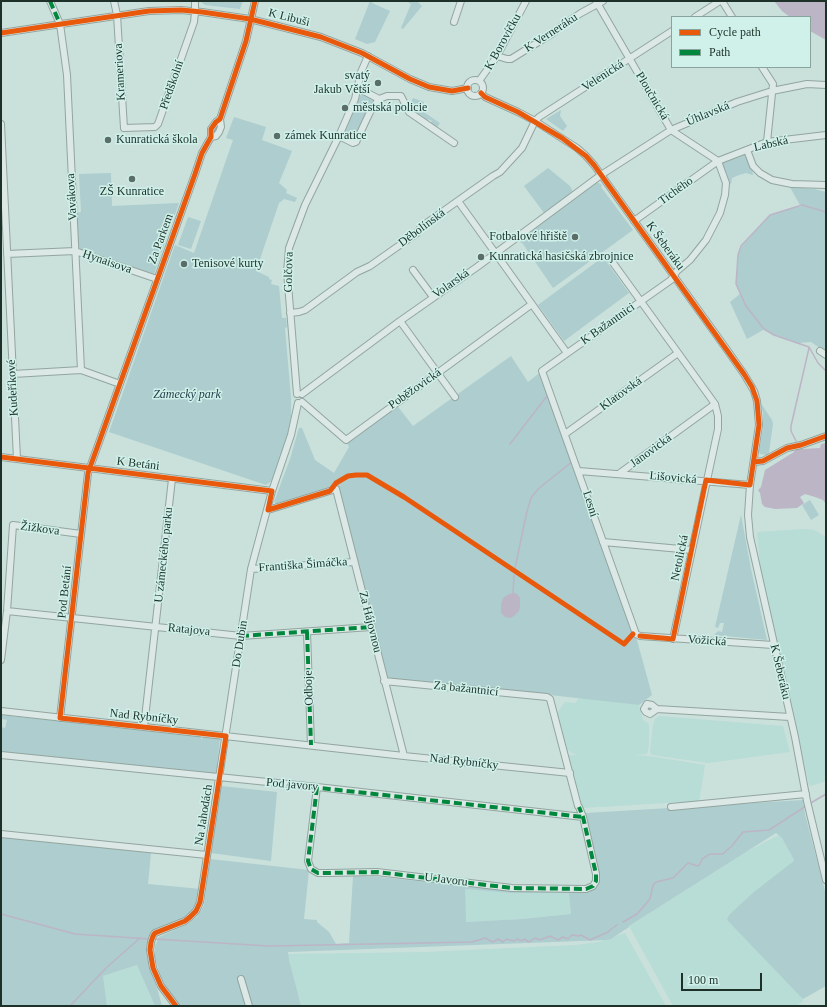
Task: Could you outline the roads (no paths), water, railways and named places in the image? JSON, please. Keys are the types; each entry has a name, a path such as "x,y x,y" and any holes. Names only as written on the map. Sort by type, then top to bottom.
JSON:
{"street":[{"name":"Vavákova","path":"50,1 60,24 67,75 81,370"},
{"name":"Krameriova","path":"114,1 117,15 124,128"},
{"name":"Předškolní","path":"124,128 155,127 158,124 194,22 195,1"},
{"name":"Za Parkem","path":"90,468 202,153 211,137 216,136 222,127 220,119 246,40 255,1"},
{"path":"454,22 461,1"},
{"name":"K Borovíčku","path":"479,81 497,56 526,1"},
{"path":"696,16 721,1 731,16"},
{"name":"K Verneráku","path":"497,56 507,59 511,58 553,33 599,2"},
{"name":"Ploučnická","path":"599,2 629,59 672,130"},
{"name":"K Libuši","path":"1,33 117,15 166,10 251,16 321,37 420,84 440,90 452,91 468,88"},
{"name":"Velenická","path":"535,121 671,32"},
{"path":"366,59 361,72 358,88 379,99"},
{"path":"763,68 772,84 767,142"},
{"path":"471,81 479,81 483,86 481,93 474,95 469,92 468,88 471,81"},
{"name":"Úhlavská","path":"601,175 672,130 737,102 772,91 807,84 826,85"},
{"name":"Golčova","path":"300,402 304,398 300,394 290,313 287,272 289,248 305,205 339,136 355,99 358,88"},
{"name":"K Šeberáku","path":"481,93 485,97 535,121 577,148 586,156 634,220 744,374 754,391 757,401 759,425 750,485 748,515 751,541 826,880"},
{"path":"339,136 353,143 356,142 370,112 379,99 387,96 401,96 409,112 454,143"},
{"name":"Děbolínská","path":"290,313 305,310 357,272 376,262 417,233 421,228 492,176 500,172 521,149 535,121"},
{"name":"Kudeříkové","path":"1,124 17,459"},
{"path":"672,130 718,161"},
{"name":"Labská","path":"718,161 767,142 826,135"},
{"path":"747,150 753,166 760,173 772,180 792,184 826,185"},
{"name":"Tichého","path":"634,220 718,161"},
{"name":"K Bažantnici","path":"542,371 670,280 690,260 706,240 720,213 725,195 726,183 718,161"},
{"name":"Volarská","path":"300,394 433,297 495,254 601,175"},
{"path":"458,201 567,354"},
{"name":"Hynaisova","path":"7,254 75,251 157,279"},
{"name":"Netolická","path":"611,260 715,404 718,416 718,429 673,639"},
{"path":"413,270 433,297"},
{"name":"Poběžovická","path":"300,402 346,440 532,304"},
{"path":"400,321 455,397"},
{"path":"820,351 826,355"},
{"name":"Klatovská","path":"565,434 678,353"},
{"path":"13,374 81,370 120,384"},
{"name":"Lesní","path":"542,371 635,631 640,636"},
{"path":"272,491 291,435 300,402"},
{"name":"Janovická","path":"579,471 620,473 715,404"},
{"path":"754,462 763,461 783,449 801,445 826,436"},
{"name":"K Betáni","path":"1,457 272,491"},
{"name":"Pod Betání","path":"60,718 88,473 90,468"},
{"name":"Lišovická","path":"620,473 750,485"},
{"name":"U zámeckého parku","path":"144,727 172,479"},
{"name":"Za Hájovnou","path":"268,510 336,489 404,756"},
{"name":"Do Dubin","path":"220,778 251,569 272,491"},
{"name":"Žižkova","path":"1,660 8,611 13,525 81,534"},
{"path":"603,542 692,550"},
{"name":"Františka Šimáčka","path":"251,569 354,562"},
{"name":"Ratajova","path":"8,611 241,636 371,627"},
{"name":"Odboje","path":"307,632 310,745"},
{"name":"Vožická","path":"640,636 773,645"},
{"name":"Za bažantnicí","path":"384,681 547,697 550,699 570,773"},
{"path":"657,709 790,717"},
{"name":"Nad Rybníčky","path":"1,711 570,773"},
{"name":"Pod javory","path":"1,756 317,787 583,817"},
{"path":"570,773 578,806 583,817"},
{"name":"Na Jahodách","path":"1,834 207,855 220,778"},
{"name":"U Javoru","path":"317,787 308,861 311,869 318,872 377,872 512,888 586,889 592,886 597,877 583,817"},
{"path":"671,807 806,794"},
{"path":"176,1006 161,986 153,968 150,950 152,939 159,931 185,921 196,911 200,902 207,855"},
{"path":"241,979 249,1006"}],"waterway":[{"path":"826,212 802,205 770,215 741,246 738,255 736,284 746,306 764,329 774,335 809,347 818,363 826,371"},
{"path":"796,441 791,431 791,426 809,348"},
{"path":"543,383 571,462"},
{"path":"510,444 547,396"},
{"path":"515,568 531,498 538,489 573,461"},
{"path":"513,593 514,575"},
{"path":"809,804 826,794"},
{"path":"623,922 637,914 650,899 653,885 656,882 673,878 688,863 698,866 702,859 710,854 723,854 731,847 743,832 769,830 806,806"},
{"path":"1,914 75,934 150,939"},
{"path":"154,939 269,946 472,942 485,938 493,942 498,939 503,942 506,939 514,941 517,939 522,941 524,939 529,942 535,938 540,940 550,936 558,940 563,937 568,939 572,935 581,935 590,940 608,932 617,925"},
{"path":"70,1006 106,968 140,938"}],"place":[{"name":"svatý Jakub Větší","path":"378,83"},
{"name":"městská policie","path":"345,108"},
{"name":"zámek Kunratice","path":"277,136"},
{"name":"Kunratická škola","path":"108,140"},
{"name":"ZŠ Kunratice","path":"132,179"},
{"name":"Fotbalové hřiště","path":"575,237"},
{"name":"Kunratická hasičská zbrojnice","path":"481,257"},
{"name":"Tenisové kurty","path":"184,264"}],"park label":[{"name":"Zámecký park","path":"187,395"}]}
